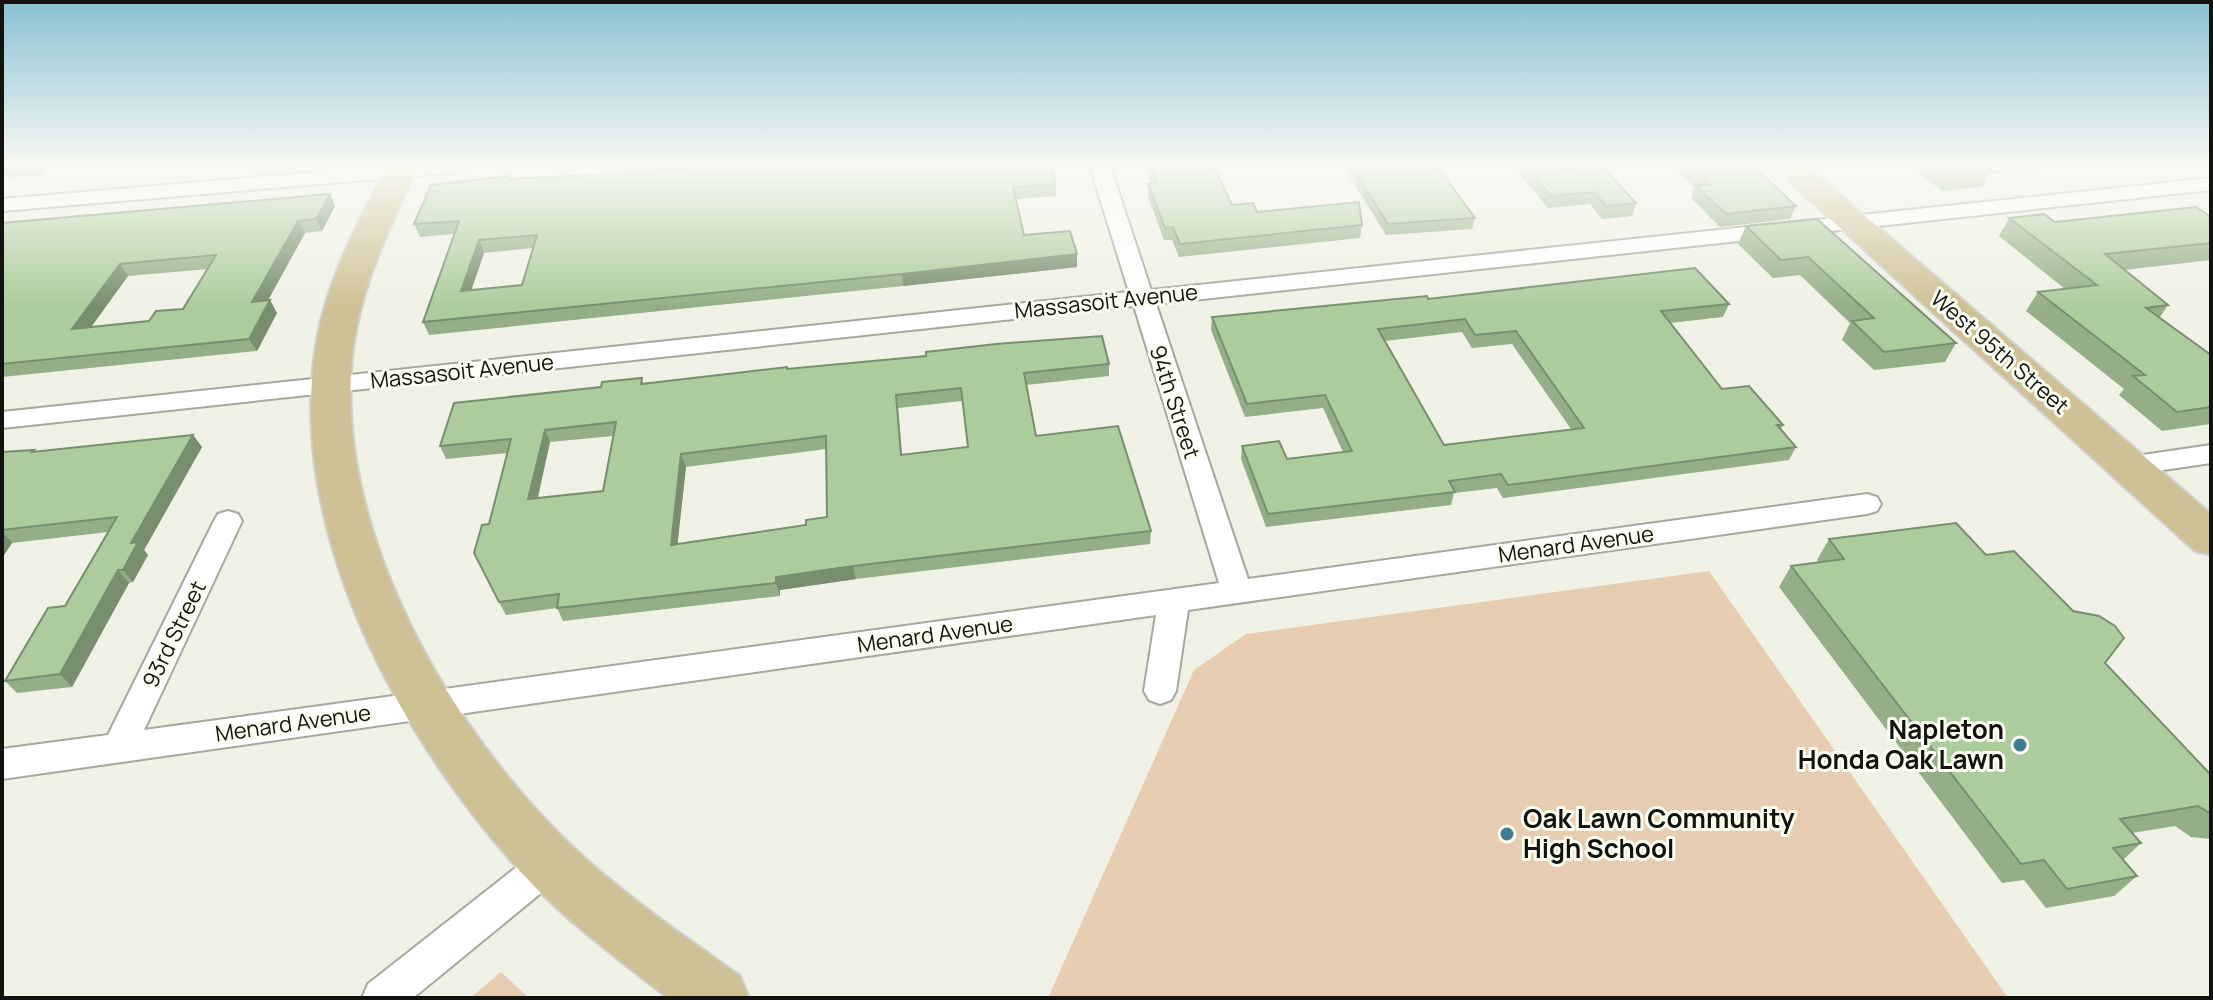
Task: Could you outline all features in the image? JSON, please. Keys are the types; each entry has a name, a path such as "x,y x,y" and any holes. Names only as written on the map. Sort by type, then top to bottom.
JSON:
{"main road":[{"path":"381,213 360,259 338,324 331,385 333,443 342,503 357,559 384,623 430,704 482,780 550,863 663,958 718,998"},
{"name":"West 95th Street","path":"1841,213 2211,539"}],"street":[{"name":"94th Street","path":"1114,213 1237,591"},
{"name":"Massasoit Avenue","path":"2,420 1932,213"},
{"path":"2129,466 2211,454"},
{"name":"Menard Avenue","path":"2,764 1867,504"},
{"name":"93rd Street","path":"119,747 228,521"},
{"path":"1160,691 1174,600"},
{"path":"382,998 550,863"}],"shaded area":[{"name":"Oak Lawn Community High School","path":"1709,571 2008,998 1048,998 1194,670 1246,634"},
{"path":"501,972 529,998 470,998"}],"building":[{"path":"119,213 320,213 316,219 298,221 252,302 270,300 249,339 2,364 2,223","holes":["216,255 183,309 156,311 149,321 72,329 120,264"]},
{"path":"419,213 1019,213 1024,235 1070,231 1077,254 423,322 459,221 414,224","holes":["537,235 522,285 461,291 479,240"]},
{"path":"1159,213 1360,213 1362,225 1180,244 1173,227 1165,228"},
{"path":"1381,213 1471,213 1475,218 1388,224"},
{"path":"2143,213 2204,213 2211,217 2211,243 2105,254 2168,305 2146,308 2211,355 2211,407 2177,412 2133,376 2145,375 2038,292 2097,285 2009,218 2044,214 2055,222"},
{"path":"1817,219 1956,343 1884,352 1852,321 1874,318 1808,257 1781,260 1746,226"},
{"path":"1695,268 1729,304 1661,311 1722,389 1749,386 1783,425 1777,425 1796,447 1508,485 1501,474 1449,481 1455,492 1268,514 1242,446 1279,441 1287,459 1352,451 1325,395 1247,404 1212,317 1427,296 1428,299","holes":["1465,319 1475,335 1516,331 1584,428 1444,445 1378,329"]},
{"path":"1102,336 1109,364 1024,373 1036,436 1118,426 1151,531 853,566 776,577 776,583 557,608 559,594 499,602 474,553 482,525 489,524 511,439 440,446 454,403 601,387 602,382 642,378 641,384 787,367 926,356 926,352","holes":["961,388 968,447 901,455 896,395","616,422 603,491 528,499 545,430","826,436 827,517 806,520 806,525 671,545 681,454"]},
{"path":"193,435 131,543 138,542 123,570 118,570 60,674 5,681 48,608 65,606 117,517 2,530 2,452 34,450 32,452"},
{"name":"Napleton Honda Oak Lawn","path":"1956,523 1986,555 2014,551 2073,611 2099,616 2115,626 2124,638 2105,663 2211,775 2211,814 2198,806 2120,819 2141,843 2113,848 2137,876 2067,889 2044,860 2021,864 1791,566 1844,559 1829,539"}],"place":[{"name":"Napleton Honda Oak Lawn","path":"2020,745"},
{"name":"Oak Lawn Community High School","path":"1507,834"}]}
